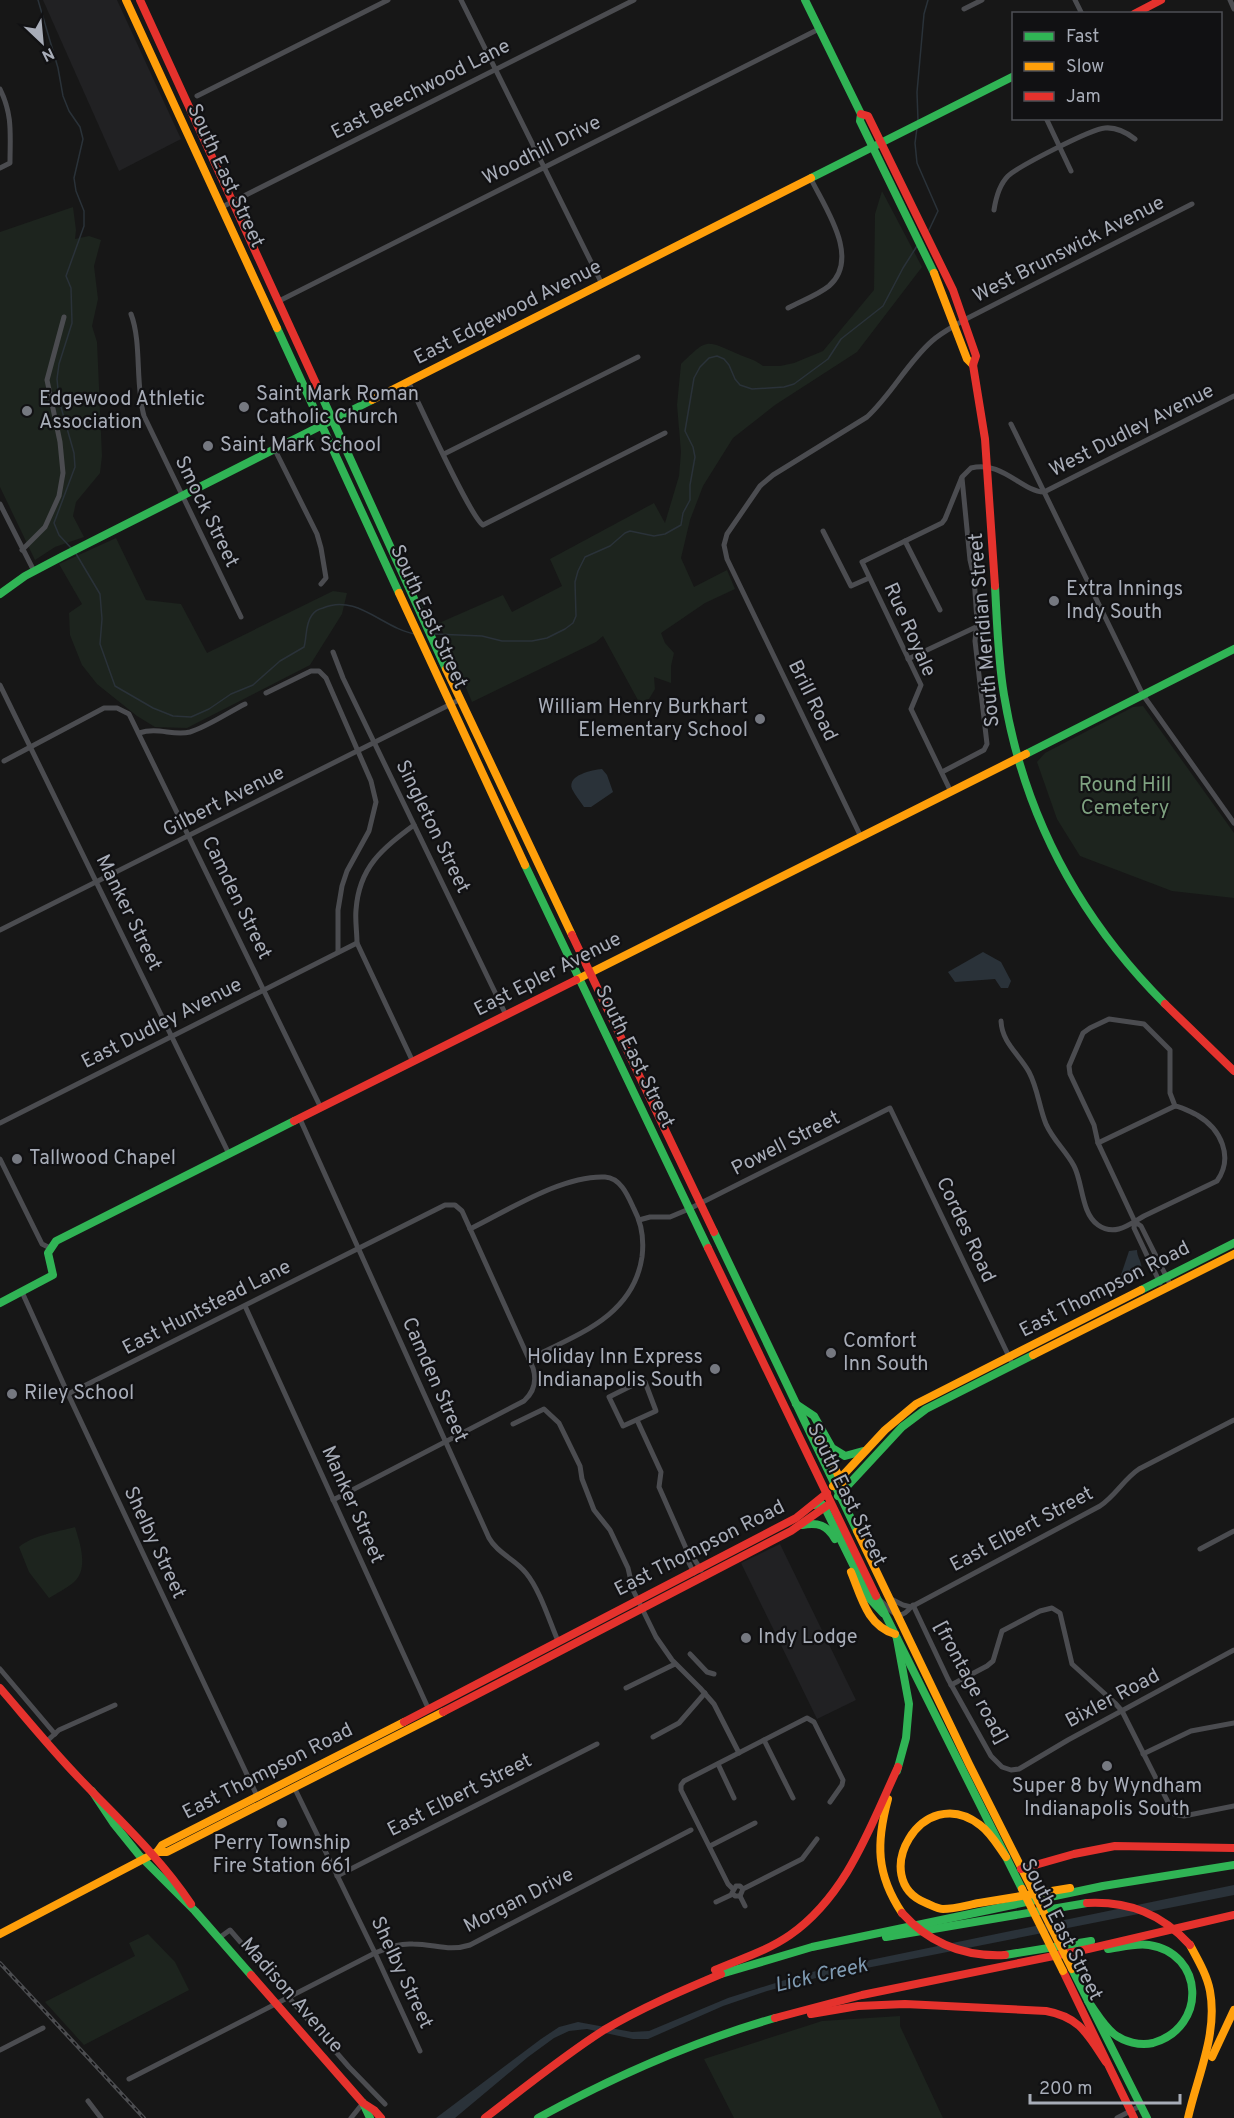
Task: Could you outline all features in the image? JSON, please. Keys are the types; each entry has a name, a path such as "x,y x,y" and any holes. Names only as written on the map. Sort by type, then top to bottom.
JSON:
{"main road":[{"name":"South East Street","path":"126,0 578,979 809,1430 838,1481 840,1494 1022,1869 1027,1888"},
{"name":"South East Street","path":"140,0 437,649 589,973 778,1393 827,1493 828,1505 878,1599 1006,1857 1027,1888 1067,1970 1106,2062 1133,2114"},
{"name":"South Meridian Street","path":"805,0 861,114 860,121 877,145 919,218 934,250 960,323"},
{"path":"1138,12 1161,0"},
{"name":"East Edgewood Avenue","path":"0,594 34,571 86,544 1012,77"},
{"name":"South Meridian Street","path":"877,145 913,227 976,357 973,365 987,436 1000,668 1017,759 1033,808 1049,845 1072,888 1093,920 1136,973 1234,1071"},
{"name":"East Epler Avenue","path":"48,1247 1234,649"},
{"name":"East Thompson Road","path":"698,1573 801,1525 840,1494 917,1414 1010,1361 1234,1243"},
{"path":"0,1303 52,1275 47,1253 48,1247"},
{"name":"East Thompson Road","path":"155,1853 166,1852 261,1805 292,1784 698,1573 796,1518 827,1493 896,1420 916,1404 1167,1288 1234,1254"},
{"path":"778,1393 794,1415 809,1430"},
{"path":"796,1404 814,1416 832,1448 840,1455 850,1456 866,1450"},
{"path":"838,1481 846,1483 853,1480"},
{"path":"814,1505 828,1505 874,1606 897,1622 911,1646 916,1650"},
{"path":"801,1525 818,1523 831,1530 874,1622 883,1631 896,1637 897,1649 907,1683 909,1707 905,1743 880,1826 879,1851 886,1886 902,1912 918,1930 943,1945 973,1954 1005,1955 1103,1939 1118,1941"},
{"name":"Madison Avenue","path":"0,1688 92,1791 155,1853 195,1911"},
{"path":"658,2001 687,1982 772,1946 800,1929 816,1915 841,1882 898,1767"},
{"name":"East Thompson Road","path":"0,1934 144,1859 155,1853 162,1845 257,1796 292,1784"},
{"name":"Madison Avenue","path":"92,1791 107,1815 144,1859 195,1911 363,2103 381,2118"},
{"path":"1006,1857 988,1832 979,1824 964,1816 946,1814 930,1818 912,1831 903,1846 900,1868 905,1886 911,1894 925,1905 942,1909 1057,1888 1103,1886"},
{"path":"1022,1869 1074,1854 1115,1846 1234,1848"},
{"path":"485,2118 585,2043 626,2018 707,1979 750,1963 830,1943 1103,1886 1234,1865"},
{"path":"830,1943 898,1935 1087,1903 1111,1902 1146,1910 1176,1930 1190,1945 1202,1962 1210,1982 1214,2018 1211,2043 1188,2118"},
{"path":"538,2118 589,2091 664,2057 770,2020 877,1991 1041,1958 1234,1915"},
{"path":"1041,1958 1133,1945 1154,1946 1165,1949 1178,1958 1186,1967 1193,1989 1192,2005 1182,2026 1168,2038 1155,2043 1132,2043 1117,2036 1088,2001"},
{"name":"South East Street","path":"1067,1970 1088,2001 1147,2118"},
{"path":"770,2020 841,2008 894,2003 1049,2011 1078,2024 1106,2062"},
{"path":"1191,2103 1234,2010"},
{"name":"Madison Avenue","path":"363,2103 370,2118"}],"street":[{"path":"197,96 388,0"},
{"path":"461,0 602,284"},
{"name":"East Beechwood Lane","path":"222,207 634,0"},
{"path":"964,9 982,0"},
{"path":"1230,0 1234,9"},
{"name":"Woodhill Drive","path":"279,301 819,29"},
{"path":"0,89 8,106 10,163 0,168"},
{"path":"1047,120 1071,171"},
{"path":"994,210 998,193 1009,176 1060,147 1092,131 1105,128 1122,130 1135,139"},
{"path":"788,308 828,287 839,274 843,261 840,240 811,179"},
{"name":"West Brunswick Avenue","path":"736,578 725,552 725,541 729,530 757,490 773,476 867,417 923,350 937,337 1192,204"},
{"name":"Smock Street","path":"131,314 135,328 139,395 144,416 241,617"},
{"path":"22,550 45,527 59,496 63,473 60,442 47,380 64,317"},
{"path":"444,454 638,357"},
{"path":"408,381 478,522 483,525 665,433"},
{"name":"West Dudley Avenue","path":"1044,492 1234,396"},
{"path":"1011,424 1143,695 1234,823"},
{"path":"275,450 319,541 326,578 321,584"},
{"path":"869,578 862,562 942,523 962,477 971,468 988,468 1006,473 1035,490 1044,492"},
{"path":"942,772 986,747 975,641 977,621 974,577 970,560 962,477"},
{"path":"0,504 34,571"},
{"name":"Rue Royale","path":"823,531 851,586 869,578 921,685 911,709 951,792"},
{"path":"905,541 940,610"},
{"name":"Brill Road","path":"736,578 861,837"},
{"path":"908,659 976,627"},
{"name":"Singleton Street","path":"333,652 343,678 506,1015"},
{"path":"266,693 310,671 319,671 326,678 374,789 375,810 366,837 342,886 338,910 338,952"},
{"name":"Manker Street","path":"0,685 229,1154"},
{"name":"Gilbert Avenue","path":"0,930 461,699"},
{"path":"139,734 159,730 174,733 191,732 245,704"},
{"name":"Camden Street","path":"31,748 104,708 117,708 129,714 321,1108"},
{"path":"4,761 31,748"},
{"path":"413,1062 357,943 357,902 363,879 382,849 414,825"},
{"name":"East Dudley Avenue","path":"0,1123 357,943"},
{"path":"1167,1288 1141,1226 1135,1222 1098,1143 1094,1125 1069,1070 1083,1034 1111,1018 1140,1023 1148,1028 1170,1050 1170,1093 1175,1106"},
{"path":"1001,1021 1005,1041 1022,1061 1033,1080 1048,1129 1076,1170 1093,1220 1101,1227 1112,1230 1126,1227 1217,1181 1224,1174 1232,1158 1227,1142 1209,1124 1181,1107 1175,1106 1098,1143"},
{"name":"Powell Street","path":"639,1220 650,1217 670,1217 695,1207 890,1108"},
{"name":"Cordes Road","path":"890,1108 1010,1361"},
{"name":"Camden Street","path":"300,1119 490,1540 501,1553 529,1576 560,1645"},
{"path":"0,1159 42,1244 48,1247"},
{"path":"470,1229 558,1186 602,1177 612,1179 619,1184 639,1220 643,1243 640,1266 631,1290 623,1302 612,1314 597,1324 529,1359"},
{"name":"East Huntstead Lane","path":"68,1394 448,1204 455,1205 460,1208 529,1359 535,1377 530,1394 524,1401 333,1500"},
{"name":"Shelby Street","path":"22,1292 261,1805"},
{"name":"Manker Street","path":"245,1306 430,1713"},
{"path":"642,1381 645,1382 657,1410 637,1420 622,1426 609,1398 642,1381"},
{"path":"513,1424 544,1409 559,1423 580,1466 582,1479 594,1510 610,1529 628,1568 639,1604 656,1637 675,1664 705,1693 720,1714 740,1753"},
{"path":"637,1420 661,1472 659,1487 689,1555 693,1557 698,1573"},
{"name":"East Elbert Street","path":"898,1615 1100,1506 1115,1495 1139,1468 1234,1420"},
{"path":"1200,1549 1234,1531"},
{"path":"878,1599 892,1613 898,1615"},
{"path":"891,1599 903,1605 912,1606"},
{"name":"[frontage road]","path":"912,1606 951,1685 991,1756 1007,1769"},
{"path":"951,1685 993,1661 1002,1631 1040,1611 1052,1608 1060,1613 1072,1664 1122,1711 1174,1814 1184,1816 1234,1806"},
{"name":"Bixler Road","path":"1007,1769 1015,1770 1024,1767 1234,1650"},
{"path":"690,1654 706,1672 714,1674"},
{"path":"626,1688 675,1664"},
{"path":"0,1669 55,1734"},
{"path":"653,1737 679,1723 705,1693"},
{"path":"47,1741 59,1730 115,1706"},
{"path":"740,1896 736,1897 728,1884 681,1790 684,1781 804,1719 810,1719 814,1722 843,1780 830,1802"},
{"path":"1143,1754 1191,1731 1234,1723"},
{"path":"764,1740 793,1798"},
{"name":"East Elbert Street","path":"337,1876 597,1744"},
{"path":"718,1764 734,1798"},
{"name":"Shelby Street","path":"292,1784 420,2050"},
{"path":"710,1846 755,1823"},
{"name":"Morgan Drive","path":"129,2079 375,1953 393,1946 407,1944 452,1949 470,1945 691,1830"},
{"path":"745,1906 740,1896 743,1889 802,1859 817,1839"},
{"path":"716,1902 737,1886 743,1889"},
{"name":"Madison Avenue","path":"219,1938 230,1930 349,2067 386,2104"},
{"path":"0,2050 43,2028"},
{"path":"88,2101 101,2118"},
{"path":"351,2118 363,2103"},
{"path":"1117,2118 1133,2114 1140,2106"}],"shaded area":[{"path":"43,0 117,0 181,139 119,171"},
{"path":"780,1544 856,1700 817,1719 741,1563"}],"green space":[{"path":"882,191 922,267 857,352 775,405 733,438 703,486 690,520 681,558 694,587 727,570 735,589 705,603 661,633 665,643 674,653 671,683 654,677 655,689 649,699 639,702 603,636 596,642 472,702 439,623 503,595 512,612 562,586 550,559 654,503 665,523 679,476 681,452 677,405 681,364 707,344 719,346 763,366 794,363 823,351 874,290 875,214"},
{"name":"Edgewood Athletic Association","path":"73,207 75,239 89,236 101,240 94,266 98,299 92,326 97,342 102,456 100,473 76,502 73,516 84,537 55,547 35,560 0,487 0,232"},
{"path":"116,538 146,600 181,604 207,653 333,591 347,593 342,614 310,665 187,728 155,727 137,716 97,684 82,665 70,635 69,613 82,604 59,564"},
{"name":"Round Hill Cemetery","path":"1143,706 1234,833 1234,898 1172,891 1080,856 1057,819 1037,762 1045,753 1133,707"},
{"path":"75,1527 82,1556 79,1577 65,1589 49,1598 29,1572 19,1547 38,1537"},
{"path":"148,1934 175,1962 189,1990 84,2045 45,2002 135,1956 129,1943"},
{"path":"900,2016 900,2026 943,2118 734,2118 704,2059 822,2021"}],"water":[{"path":"602,769 607,775 613,792 591,807 584,807 571,784 581,774"},
{"path":"983,952 1001,962 1011,981 1008,988 1001,988 995,979 955,982 948,972"},
{"path":"1137,1250 1141,1264 1140,1272 1132,1281 1120,1286 1119,1281 1129,1251"},
{"name":"Lick Creek","path":"1234,1885 1234,1895 816,1978 723,2006 648,2039 633,2039 587,2029 569,2031 554,2038 528,2057 455,2118 436,2118 559,2027 578,2022 632,2032 649,2031 728,1998 807,1973"}],"waterway":[{"path":"38,0 58,68 63,96 69,111 80,127 83,139 74,178 76,191 84,211 84,226 66,276 71,288 72,323 59,364 57,379 59,400 74,453 75,467 54,523 59,535 72,549"},
{"path":"918,121 917,92 924,14 928,0"},
{"path":"917,128 915,143 917,163 938,211 929,230"},
{"path":"435,634 482,636 502,641 532,641 547,638 573,623 576,616 575,582 585,557 610,546 630,531 654,536 665,534 681,525 683,513 690,500 695,457 685,431 694,378 700,367 709,358 717,356 729,365 740,385 752,389 794,384 828,359 841,339 883,306 917,246"},
{"path":"75,552 100,594 102,619 100,644 115,686 153,708 173,716 191,717 209,709 231,694 253,685 280,661 304,647 310,619 321,608 335,605 358,608 392,626 415,634"}],"railway":[{"path":"0,1963 144,2118"}],"traffic: fast":[{"path":"805,0 861,114 860,121 934,273"},
{"path":"811,178 1012,77"},
{"path":"277,328 399,593"},
{"path":"318,388 446,669"},
{"path":"0,594 25,576 63,556 372,400"},
{"path":"995,586 1004,695 1025,782 1041,823 1059,862 1081,900 1134,971 1165,1004"},
{"path":"1026,754 1234,649"},
{"path":"525,865 708,1248"},
{"path":"0,1303 53,1275 48,1253 56,1241 294,1121"},
{"path":"714,1232 857,1531"},
{"path":"1141,1290 1234,1243"},
{"path":"838,1496 902,1427 926,1409 1033,1355"},
{"path":"796,1404 814,1416 832,1448 845,1456 863,1451"},
{"path":"814,1505 822,1504 825,1508 870,1599 883,1613"},
{"path":"802,1525 822,1526 829,1530 835,1539"},
{"path":"876,1596 1022,1889"},
{"path":"897,1639 909,1704 906,1738 897,1771"},
{"path":"92,1791 114,1824 139,1855 195,1911 251,1975"},
{"path":"721,1974 812,1947 1103,1886 1234,1865"},
{"path":"886,1937 1087,1903"},
{"path":"1005,1955 1091,1941"},
{"path":"1088,2001 1103,2023 1114,2034 1138,2044 1153,2043 1171,2035 1183,2022 1190,2007 1192,1991 1189,1975 1181,1961 1167,1951 1149,1945 1108,1949"},
{"path":"1072,1969 1147,2118"},
{"path":"538,2118 595,2088 683,2049 775,2018"},
{"path":"363,2103 370,2118"}],"traffic: slow":[{"path":"126,0 277,328"},
{"path":"372,400 811,178"},
{"path":"934,273 967,359 973,365"},
{"path":"399,593 525,865"},
{"path":"446,669 572,935"},
{"path":"576,980 1026,754"},
{"path":"1033,1355 1234,1254"},
{"path":"833,1486 885,1430 916,1404 1141,1290"},
{"path":"813,1433 824,1445 840,1479 844,1482"},
{"path":"857,1531 1031,1887"},
{"path":"851,1572 871,1617 885,1630 895,1634"},
{"path":"0,1934 157,1852 167,1852 443,1712"},
{"path":"157,1852 162,1845 404,1722"},
{"path":"888,1799 881,1830 881,1858 887,1885 902,1913"},
{"path":"1006,1857 980,1825 959,1814 939,1815 922,1824 909,1838 902,1856 901,1875 909,1891 926,1903 943,1909 1070,1888"},
{"path":"1031,1887 1072,1969"},
{"path":"1022,1889 1063,1971"},
{"path":"1188,2118 1209,2039 1212,2007 1207,1979 1190,1945"},
{"path":"1212,2057 1234,2010"}],"traffic: jam":[{"path":"140,0 318,388"},
{"path":"1138,12 1161,0"},
{"path":"861,114 868,116 953,290 976,356 973,365 985,439 995,586"},
{"path":"572,935 714,1232"},
{"path":"294,1121 576,980"},
{"path":"1165,1004 1234,1071"},
{"path":"708,1248 876,1596"},
{"path":"404,1722 796,1518 827,1493"},
{"path":"443,1712 791,1531 828,1505"},
{"path":"0,1688 69,1767 152,1854 191,1904"},
{"path":"715,1970 781,1941 810,1919 842,1880 855,1858 898,1767"},
{"path":"1021,1869 1074,1854 1115,1846 1234,1848"},
{"path":"1087,1903 1117,1904 1144,1912 1168,1925 1190,1945"},
{"path":"902,1913 924,1933 949,1946 976,1954 1005,1955"},
{"path":"775,2018 862,1995 1088,1949 1234,1915"},
{"path":"1063,1971 1134,2118"},
{"path":"485,2118 604,2030 676,1993 721,1974"},
{"path":"251,1975 363,2103 381,2118"},
{"path":"811,2014 858,2006 905,2004 1046,2011 1058,2014 1075,2023 1088,2036 1106,2062"}],"place":[{"name":"Saint Mark Roman Catholic Church","path":"244,407"},
{"name":"Edgewood Athletic Association","path":"27,411"},
{"name":"Saint Mark School","path":"208,446"},
{"name":"Extra Innings Indy South","path":"1054,601"},
{"name":"William Henry Burkhart Elementary School","path":"760,719"},
{"name":"Tallwood Chapel","path":"17,1159"},
{"name":"Comfort Inn South","path":"831,1353"},
{"name":"Holiday Inn Express Indianapolis South","path":"715,1369"},
{"name":"Riley School","path":"12,1394"},
{"name":"Indy Lodge","path":"746,1638"},
{"name":"Super 8 by Wyndham Indianapolis South","path":"1107,1766"},
{"name":"Perry Township Fire Station 661","path":"282,1823"}]}
